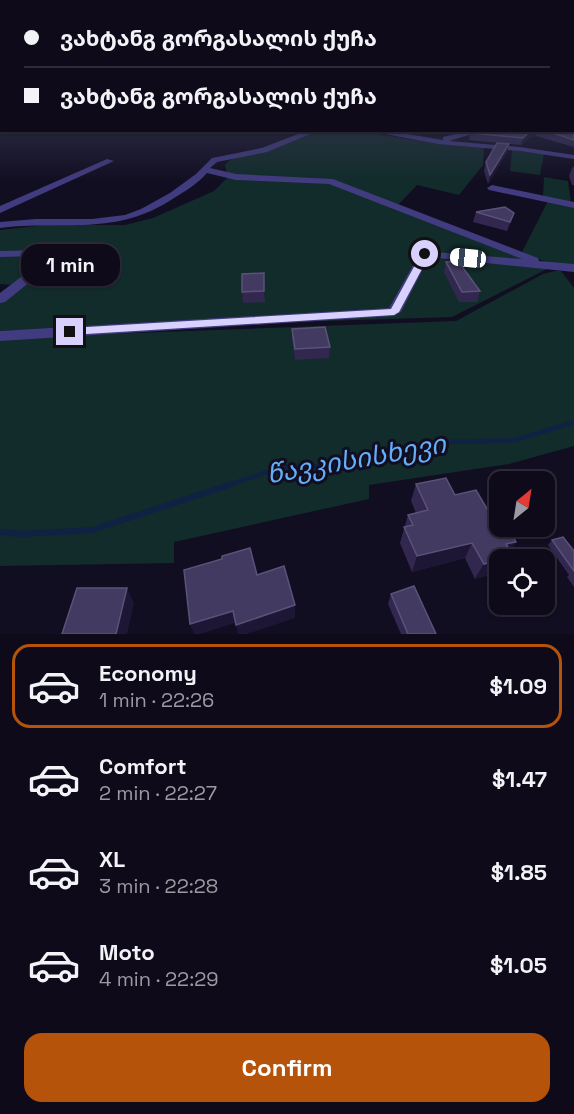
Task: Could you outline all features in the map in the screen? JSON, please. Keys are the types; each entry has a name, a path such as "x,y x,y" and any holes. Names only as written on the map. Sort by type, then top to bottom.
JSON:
{"street":[{"path":"0,225 99,222 123,219 170,197 206,170 209,163 215,160 264,150 312,132"},
{"path":"379,132 438,142 520,149 574,157"},
{"path":"438,142 469,132"},
{"path":"0,210 110,161"},
{"path":"206,170 236,177 330,181 553,267"},
{"path":"492,188 574,205"},
{"path":"0,254 39,253 47,258 42,266 0,299"},
{"path":"0,336 394,312 425,254 574,268"}],"green space":[{"path":"302,132 364,132 433,143 484,147 483,165 459,195 417,185 397,206 330,180 227,174 225,165 230,160"},
{"path":"512,150 544,154 540,175 510,171"},
{"path":"228,177 323,181 551,267 452,317 0,331 0,303 14,285 0,284 0,230 45,225 125,225 153,218 214,191"},
{"path":"544,177 568,181 571,203 543,197"},
{"path":"548,201 574,207 574,266 553,265 522,252"},
{"path":"561,271 574,288 574,446 509,464 369,485 369,499 174,542 174,563 0,566 0,338 456,321 543,274"}],"building":[{"path":"471,132 529,132 523,138"},
{"path":"550,132 574,132 574,140"},
{"path":"497,143 509,144 490,175 486,162"},
{"path":"505,207 514,213 510,222 476,212"},
{"path":"458,261 480,291 462,292 446,262"},
{"path":"264,273 264,291 242,292 242,274"},
{"path":"325,327 330,347 295,349 292,329"},
{"path":"446,478 455,495 476,490 489,512 489,537 513,537 516,542 506,544 509,549 489,549 489,563 484,564 472,543 417,556 404,527 413,525 408,515 428,510 416,484"},
{"path":"563,537 574,551 574,571 552,540"},
{"path":"250,548 257,575 284,566 295,605 236,625 233,611 190,624 184,570"},
{"path":"414,586 436,634 408,634 391,594"},
{"path":"77,588 127,588 116,634 62,634"}],"waterway":[{"name":"წავკისისხევი","path":"228,485 283,467 332,466 370,454 441,442 516,440 574,422"},
{"name":"წავკისისხევი","path":"0,532 19,534 92,530 232,484"}],"route":[{"path":"70,332 394,312 425,254"}]}
